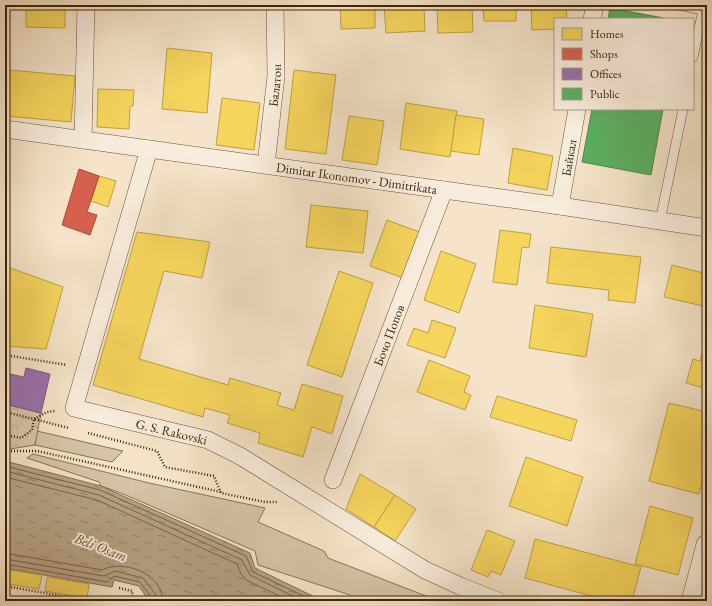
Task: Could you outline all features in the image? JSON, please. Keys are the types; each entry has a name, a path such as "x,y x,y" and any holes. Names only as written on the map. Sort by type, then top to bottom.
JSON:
{"street":[{"path":"83,140 86,5"},
{"name":"Балатон","path":"266,165 276,76 275,5"},
{"path":"592,18 594,5"},
{"name":"Байкал","path":"560,206 577,110"},
{"name":"Dimitar Ikonomov - Dimitrikata","path":"5,129 560,206 707,228"},
{"name":"G. S. Rakovski","path":"149,149 74,408 208,440 240,456 426,570 460,586 498,601"},
{"name":"Бочо Попов","path":"333,480 444,190"},
{"path":"692,601 707,545"}],"lane":[{"path":"678,5 703,7 694,53"},
{"path":"660,221 683,110"}],"path":[{"path":"5,355 86,367"},
{"path":"5,412 76,430"},
{"path":"34,419 47,412"},
{"path":"5,435 21,438 32,430 34,419"},
{"path":"83,432 158,451 165,466 214,476 221,492"},
{"path":"5,451 37,451 265,502 280,502"},
{"path":"5,598 6,587 41,595 91,601"},
{"path":"119,588 132,591 133,601"}],"green space":[{"path":"5,404 41,413 35,445 10,449 8,439 5,440"},
{"path":"37,431 123,451 112,462 35,445"},
{"path":"33,454 149,483 265,508 258,522 324,551 328,558 439,601 353,601 350,595 258,565 255,551 121,493 101,486 99,482 27,458"}],"water":[{"name":"Beli Osam","path":"5,461 101,486 250,553 255,568 323,601 149,601 139,586 114,580 112,587 5,568"}],"building: Homes":[{"path":"26,5 65,5 65,28 26,27"},
{"path":"216,5 258,5 216,7"},
{"path":"340,5 375,5 375,28 341,29"},
{"path":"384,5 424,5 425,31 386,33"},
{"path":"437,5 472,5 473,32 438,33"},
{"path":"483,5 516,5 516,21 484,21"},
{"path":"531,5 566,5 567,18 554,18 554,29 532,30"},
{"path":"167,48 212,53 207,113 162,109"},
{"path":"10,70 75,76 71,122 6,116"},
{"path":"294,70 336,75 326,154 285,149"},
{"path":"98,89 134,90 133,106 130,106 129,129 97,127"},
{"path":"222,98 260,103 254,150 216,145"},
{"path":"406,103 457,111 450,157 400,149"},
{"path":"456,115 484,119 479,155 451,151"},
{"path":"349,116 384,121 377,165 342,160"},
{"path":"513,148 553,156 547,190 508,183"},
{"path":"99,176 116,181 108,207 91,201"},
{"path":"311,205 368,211 363,253 306,247"},
{"path":"387,220 422,233 406,279 370,266"},
{"path":"500,230 531,234 529,248 522,247 517,285 493,282"},
{"path":"137,232 210,242 202,278 164,271 139,359 228,385 230,378 281,393 277,405 294,410 302,384 343,396 332,434 312,427 303,457 258,443 260,433 227,423 230,415 205,408 203,417 93,385"},
{"path":"551,247 641,257 635,303 608,300 609,290 547,283"},
{"path":"441,251 476,264 459,313 424,300"},
{"path":"672,265 707,274 707,307 664,297"},
{"path":"5,266 63,287 46,349 5,346"},
{"path":"339,271 373,283 342,377 307,365"},
{"path":"535,305 593,314 586,357 529,348"},
{"path":"432,320 456,328 445,358 407,345 414,328 428,333"},
{"path":"704,347 707,348 707,389 686,383 693,359 700,361"},
{"path":"429,360 470,376 464,392 471,395 465,410 417,392"},
{"path":"497,396 577,420 571,441 490,417"},
{"path":"669,403 707,412 707,463 699,494 649,481"},
{"path":"526,457 583,477 567,526 509,506"},
{"path":"360,474 395,495 374,527 346,509"},
{"path":"395,495 416,509 395,541 374,527"},
{"path":"650,506 693,518 678,575 635,564"},
{"path":"487,530 515,541 501,575 491,571 488,577 471,570"},
{"path":"535,539 641,567 632,601 610,601 525,578"},
{"path":"10,570 42,575 39,589 8,584"},
{"path":"47,577 89,584 87,598 45,591"}],"building: Shops":[{"path":"79,169 99,176 87,212 97,215 90,235 62,225"}],"building: Offices":[{"path":"26,368 50,374 41,413 5,404 5,373 24,377"}],"building: Public":[{"path":"610,8 664,18 608,18"},
{"path":"592,110 663,110 651,175 582,162"}]}
